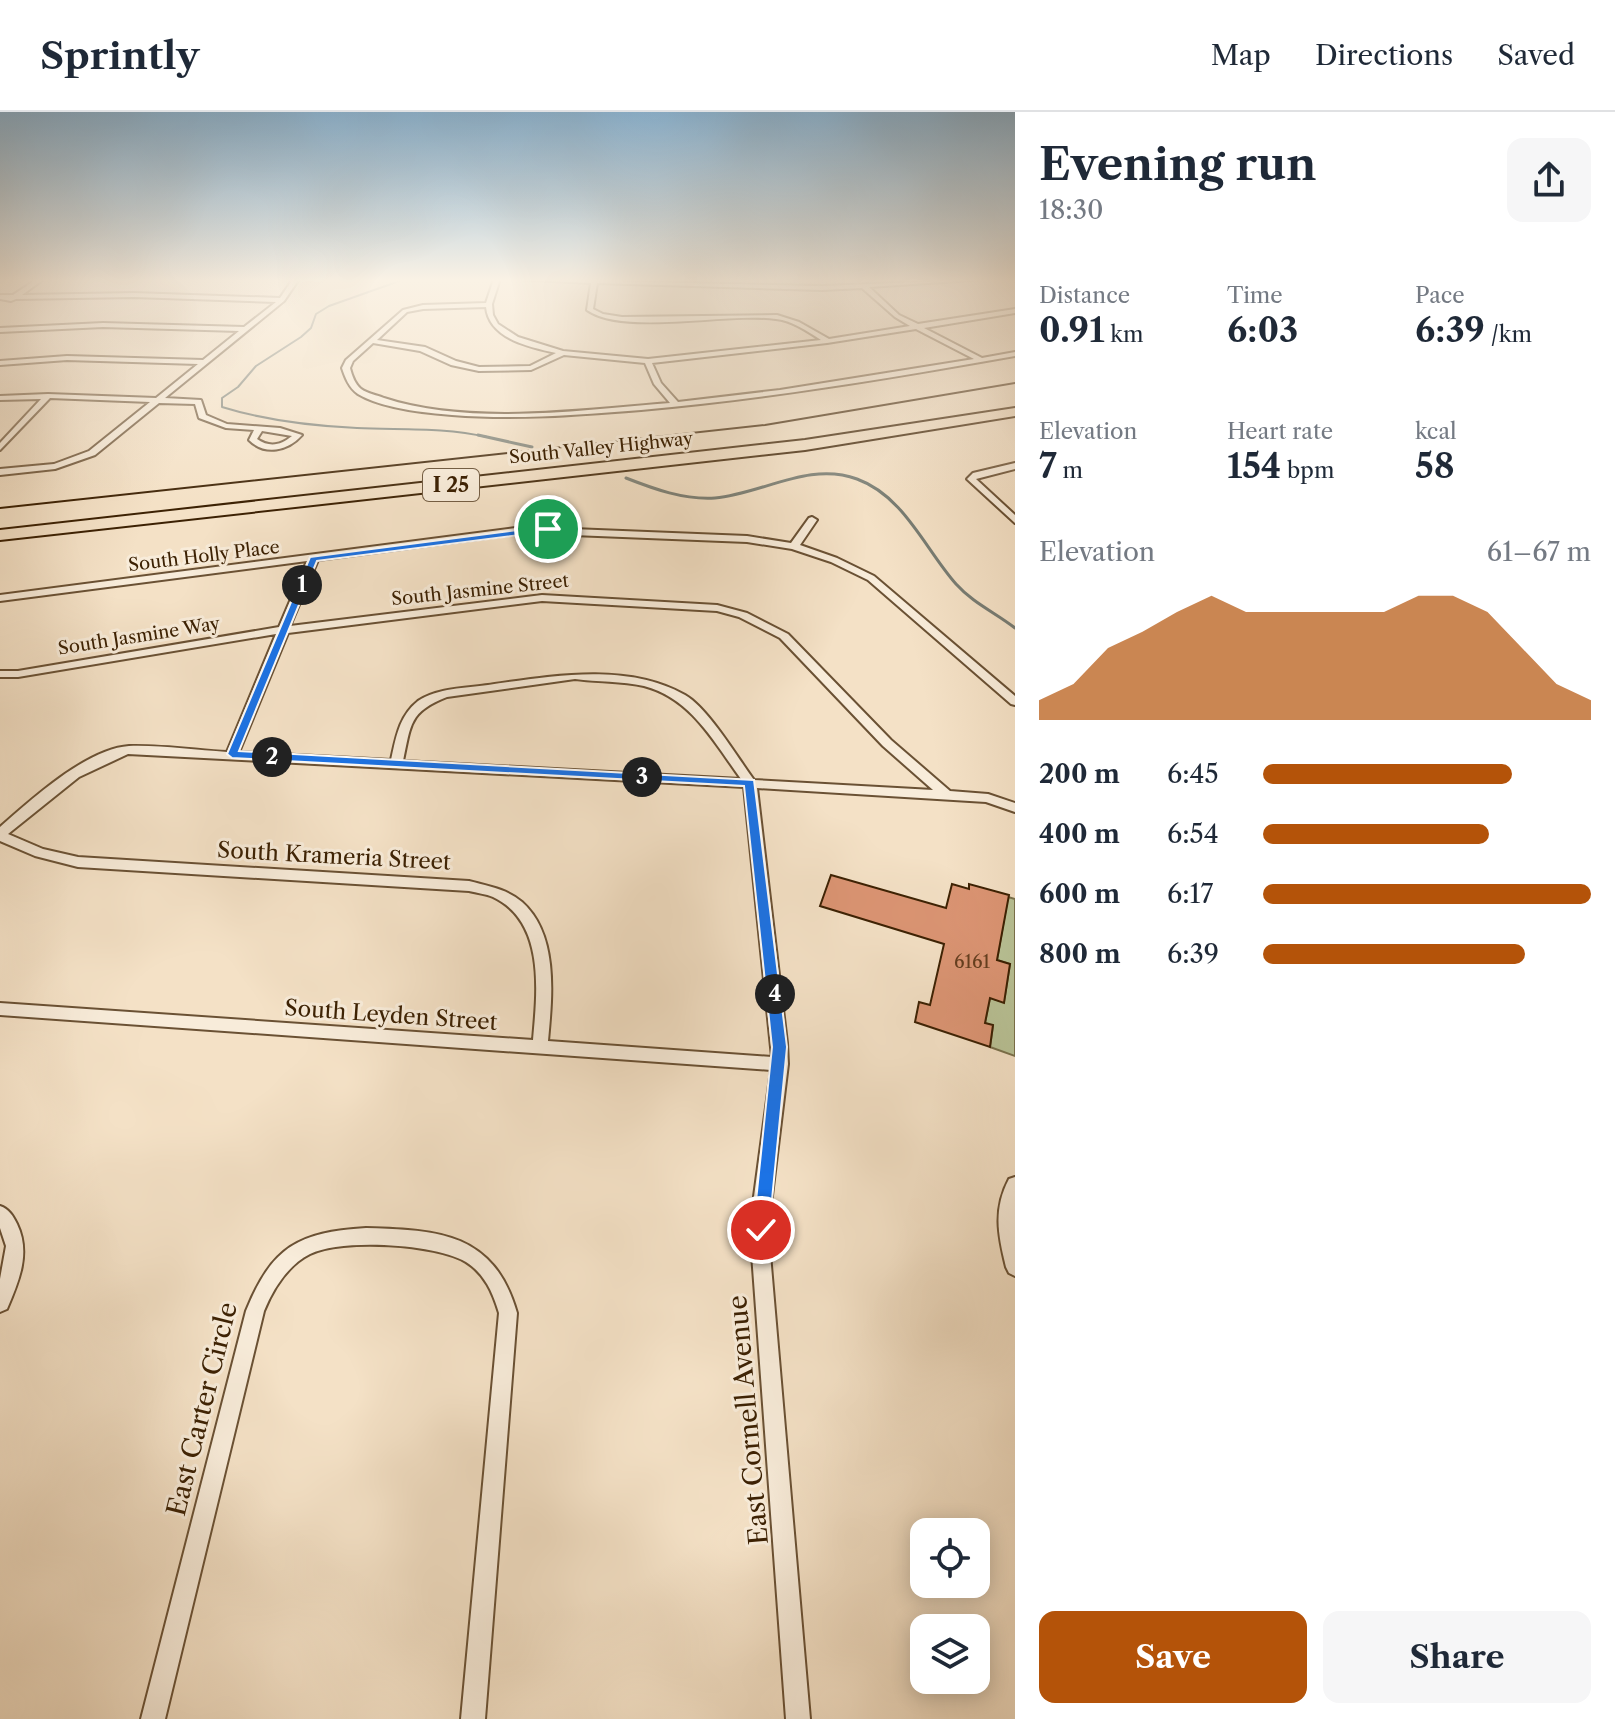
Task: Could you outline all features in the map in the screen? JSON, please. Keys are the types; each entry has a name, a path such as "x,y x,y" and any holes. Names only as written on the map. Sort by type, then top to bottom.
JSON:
{"highway":[{"name":"South Valley Highway","path":"0,520 720,442 917,416 1015,399"},
{"path":"917,416 987,400"},
{"name":"South Valley Highway","path":"0,535 720,455 902,432 1015,412"},
{"path":"902,432 1015,418"}],"street":[{"path":"0,472 69,463 92,453 215,354"},
{"path":"357,354 346,368 355,387 373,399 430,411 548,413 823,386 1015,354"},
{"path":"433,354 479,369 511,370 531,368 561,354"},
{"path":"574,354 648,361 711,354"},
{"path":"969,354 981,360"},
{"path":"0,363 85,358 205,362"},
{"path":"648,361 658,384 674,402"},
{"path":"0,448 48,396"},
{"path":"0,398 48,396 198,402 202,416 209,421 298,435 285,446 266,447 253,440 258,430"},
{"path":"1015,466 976,475 971,479 1015,520"},
{"path":"794,546 812,520"},
{"name":"South Holly Place","path":"0,598 548,529 747,539 794,546 834,560 880,584 1015,702"},
{"path":"232,754 313,559"},
{"name":"South Jasmine Street","path":"283,630 542,598 717,608 743,615 784,636 887,743 946,794"},
{"name":"South Jasmine Way","path":"0,674 18,674 283,630"},
{"path":"396,764 406,723 417,708 434,698 473,688 575,676 646,683 682,698 696,710 750,783"},
{"path":"0,835 71,774 108,755 127,750 946,794 988,798 1015,808"},
{"name":"East Cornell Avenue","path":"750,783 780,1064 762,1204 761,1254 798,1719"},
{"name":"South Krameria Street","path":"0,835 40,853 78,862 469,886 495,891 517,903 524,912 542,959 545,992 540,1047"},
{"name":"South Leyden Street","path":"0,1009 780,1064"},
{"path":"1015,1185 1006,1208 1006,1225 1015,1267"},
{"path":"0,1214 11,1230 16,1248 15,1267 0,1303"},
{"name":"East Carter Circle","path":"153,1719 263,1289 293,1255 325,1239 343,1235 430,1241 473,1256 496,1280 508,1313 473,1719"}],"green space":[{"path":"1008,897 1015,899 1015,1056 990,1047 993,1026 985,1023 990,998 1004,1002 1010,964 997,960"}],"building":[{"path":"831,875 946,908 952,884 969,889 969,884 1009,895 997,960 1010,964 1004,1003 990,998 985,1023 993,1025 990,1047 915,1022 919,1002 930,1005 944,944 820,906"}],"waterway":[{"path":"275,354 256,366 238,387 222,398 222,407 306,424 439,430 487,437"},
{"path":"478,435 487,437"},
{"path":"487,437 532,447"},
{"path":"626,478 669,493 703,498 733,495 803,476 839,474 857,479 873,487 901,510 963,591 1015,628"}],"tram line":[{"path":"0,508 765,425 1015,383"}],"route":[{"path":"548,529 313,559 232,754 750,783 780,1047 761,1230"}]}
